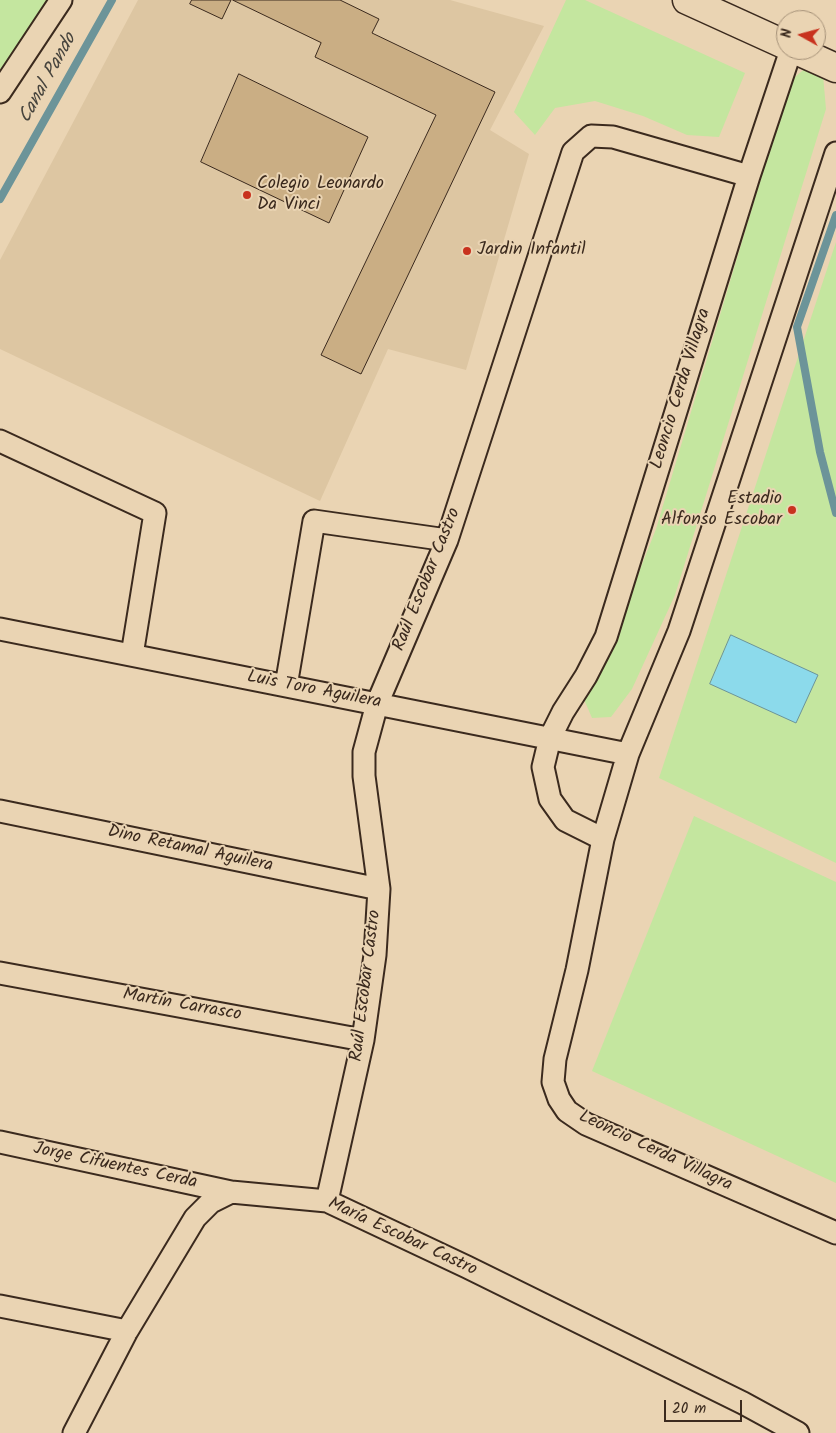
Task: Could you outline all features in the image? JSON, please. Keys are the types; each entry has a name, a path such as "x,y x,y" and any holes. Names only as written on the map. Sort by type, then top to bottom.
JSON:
{"street":[{"path":"0,92 61,0"},
{"path":"694,1 776,40"},
{"name":"Leoncio Cerda Villagra","path":"603,839 565,820 550,799 543,767 550,738 606,637 749,176 788,60"},
{"path":"818,60 836,68"},
{"name":"Raúl Escobar Castro","path":"326,1202 363,1040 375,954 379,889 364,776 364,752 377,704 448,540 573,152 590,136 613,137 749,176"},
{"name":"Leoncio Cerda Villagra","path":"836,153 679,631 628,754 603,839 577,970 556,1059 553,1082 559,1099 567,1110 586,1124 836,1233"},
{"path":"0,441 155,512 132,655"},
{"path":"286,686 314,521 448,540"},
{"name":"Luis Toro Aguilera","path":"0,629 628,754"},
{"name":"Dino Retamal Aguilera","path":"0,811 379,889"},
{"name":"Martín Carrasco","path":"0,973 363,1040"},
{"name":"Jorge Cifuentes Cerda","path":"0,1142 231,1192"},
{"path":"74,1433 127,1331 195,1218 210,1202 231,1192"},
{"name":"María Escobar Castro","path":"231,1192 326,1202 467,1267 743,1403 798,1433"},
{"path":"0,1306 127,1331"}],"shaded area":[{"name":"Colegio Leonardo Da Vinci","path":"138,0 450,0 544,26 490,130 529,154 466,370 388,349 320,501 0,349 0,260"}],"green space":[{"path":"0,0 48,0 0,70"},
{"path":"566,0 585,0 745,73 719,137 687,135 643,116 595,101 555,108 535,135 514,112"},
{"path":"807,67 823,75 826,109 675,595 632,689 611,717 592,718 583,697 618,625 656,529 790,81"},
{"name":"Estadio Alfonso Escobar","path":"836,242 836,863 659,778"},
{"path":"694,816 836,882 836,1183 592,1071"}],"water":[{"path":"731,635 818,675 796,723 710,684"}],"building":[{"path":"192,0 231,0 222,19 190,4"},
{"path":"233,0 340,0 379,19 372,33 495,92 361,374 321,355 436,115 315,57 321,43"},
{"path":"239,74 368,137 329,223 201,162"}],"waterway":[{"name":"Canal Pando","path":"0,199 112,0"},
{"path":"836,215 797,327 820,452 836,513"}],"place":[{"name":"Colegio Leonardo Da Vinci","path":"247,195"},
{"name":"Jardin Infantil","path":"467,251"},
{"name":"Estadio Alfonso Escobar","path":"792,510"}]}
